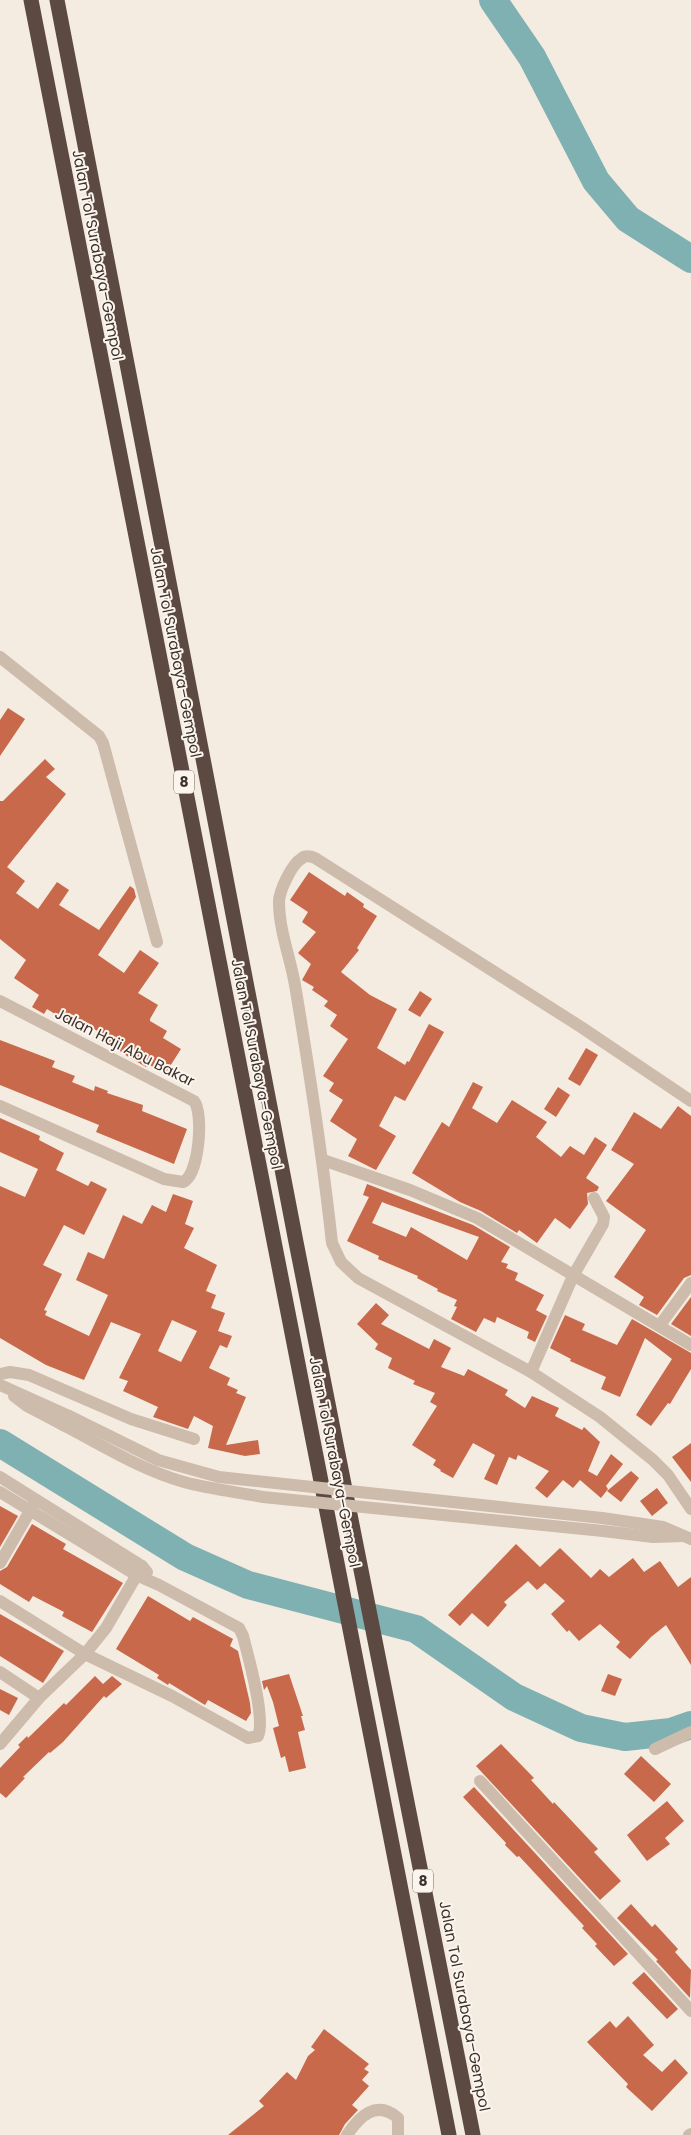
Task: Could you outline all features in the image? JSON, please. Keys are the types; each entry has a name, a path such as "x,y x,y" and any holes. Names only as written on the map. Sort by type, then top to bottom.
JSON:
{"highway":[{"name":"Jalan Tol Surabaya–Gempol","path":"31,0 449,2135"},
{"name":"Jalan Tol Surabaya–Gempol","path":"57,0 298,1252 473,2135"}],"street":[{"path":"0,657 104,742 157,942"},
{"path":"691,1101 581,1026 315,858 305,856 298,860 283,886 279,903 304,1037 323,1160 332,1243 346,1268 358,1278 531,1372 600,1417 638,1446 668,1475 691,1509"},
{"name":"Jalan Haji Abu Bakar","path":"0,1001 194,1101 198,1107 199,1122 197,1150 192,1173 183,1182 164,1179 0,1106"},
{"path":"323,1160 410,1190 477,1218 571,1280 660,1324 691,1344"},
{"path":"531,1372 571,1280 603,1224 604,1217 594,1198"},
{"path":"660,1324 691,1283"},
{"path":"194,1439 131,1419 28,1375 10,1372 1,1382 142,1466 184,1482 263,1497 660,1537 687,1538"},
{"path":"66,1420 158,1460 219,1476 602,1518 663,1527 687,1538"},
{"path":"0,1477 37,1500 159,1584 241,1631 255,1687 261,1726 258,1736 248,1738 172,1696 85,1654 0,1601"},
{"path":"0,1492 30,1511 139,1570"},
{"path":"0,1563 37,1500"},
{"path":"0,1744 40,1698 85,1654 106,1628 139,1570"},
{"path":"0,1672 40,1698"},
{"path":"655,1749 691,1732"},
{"path":"480,1781 691,2012"},
{"path":"347,2135 360,2117 368,2112 377,2110 391,2113 398,2118 398,2135"}],"building":[{"path":"8,708 25,719 0,756 0,720"},
{"path":"45,759 55,769 46,777 66,794 7,867 25,881 16,893 38,909 57,882 69,890 59,905 99,930 130,886 134,889 136,897 98,955 124,973 140,950 159,963 138,993 158,1005 150,1021 167,1031 163,1038 181,1049 165,1074 148,1064 146,1067 127,1056 100,1037 102,1034 80,1020 76,1027 47,1009 44,1014 32,1007 39,995 14,978 26,960 0,939 0,801 3,801"},
{"path":"309,872 345,896 347,892 364,904 363,907 377,916 357,948 359,950 341,972 370,995 397,1009 377,1048 405,1065 407,1061 409,1062 429,1024 444,1032 405,1101 395,1096 379,1126 396,1136 376,1170 348,1156 357,1139 330,1121 343,1100 329,1091 334,1083 323,1076 348,1039 330,1026 337,1015 324,1006 328,1001 312,990 314,987 302,980 311,964 298,953 316,932 302,922 308,912 290,900"},
{"path":"420,991 432,999 420,1017 408,1010"},
{"path":"0,1040 55,1061 52,1067 75,1076 72,1082 94,1091 95,1086 108,1091 107,1093 143,1105 142,1111 187,1129 174,1164 96,1132 99,1125 0,1085"},
{"path":"586,1048 598,1055 580,1086 568,1079"},
{"path":"473,1082 483,1087 472,1108 497,1123 512,1100 547,1122 536,1137 561,1157 570,1146 584,1155 595,1137 607,1145 586,1178 599,1187 597,1191 587,1193 588,1204 570,1229 555,1218 537,1243 519,1230 517,1233 412,1173 442,1122 449,1127"},
{"path":"558,1087 570,1095 556,1117 544,1109"},
{"path":"678,1106 691,1116 691,1275 684,1278 657,1315 639,1305 644,1297 614,1277 646,1230 606,1201 634,1164 611,1150 634,1112 661,1129"},
{"path":"0,1118 40,1136 39,1140 64,1153 56,1170 88,1186 91,1181 107,1189 84,1235 64,1225 43,1265 62,1274 44,1310 47,1311 45,1315 89,1336 108,1295 76,1280 88,1252 104,1259 123,1215 142,1224 152,1205 166,1212 173,1194 193,1201 185,1224 194,1228 184,1248 217,1265 206,1291 216,1295 211,1308 225,1313 218,1331 232,1336 227,1348 220,1345 209,1368 230,1378 227,1385 238,1390 236,1393 246,1397 226,1445 258,1440 260,1454 245,1456 208,1448 213,1426 194,1416 188,1429 153,1417 158,1407 123,1391 128,1381 119,1378 141,1334 111,1322 84,1380 46,1365 0,1338 0,1186 25,1197 38,1169 0,1152","holes":["172,1320 197,1331 181,1362 158,1351"]},
{"path":"367,1184 473,1225 510,1247 501,1262 508,1264 506,1268 518,1273 515,1280 544,1295 536,1310 547,1316 535,1342 527,1338 529,1332 497,1317 495,1323 484,1318 476,1332 451,1319 457,1307 454,1306 457,1300 437,1291 438,1289 417,1278 418,1276 378,1259 379,1256 347,1241 369,1197 363,1195","holes":["382,1202 479,1237 467,1260 411,1227 406,1237 372,1223"]},
{"path":"691,1297 691,1336 671,1324"},
{"path":"376,1303 389,1315 381,1324 429,1349 434,1339 451,1348 441,1367 464,1376 468,1369 508,1390 505,1395 525,1408 532,1396 559,1408 555,1416 582,1430 584,1427 600,1442 588,1471 597,1476 611,1454 623,1464 606,1486 608,1489 601,1498 580,1480 573,1488 563,1480 547,1498 535,1488 549,1471 518,1455 516,1460 509,1457 497,1485 484,1479 495,1455 473,1443 453,1478 433,1465 436,1460 412,1445 437,1406 430,1402 435,1393 413,1384 415,1381 388,1368 392,1358 375,1349 378,1344 357,1324"},
{"path":"565,1315 585,1324 582,1330 617,1345 632,1319 691,1353 691,1369 670,1404 668,1403 651,1426 636,1415 672,1359 645,1338 620,1397 601,1389 606,1377 570,1361 571,1359 550,1348"},
{"path":"691,1443 691,1482 672,1457"},
{"path":"631,1471 639,1478 621,1502 607,1491"},
{"path":"657,1488 668,1503 652,1516 640,1501"},
{"path":"0,1506 18,1516 0,1547"},
{"path":"32,1524 66,1544 63,1549 123,1583 92,1632 62,1616 64,1612 33,1596 29,1602 0,1584 0,1571 7,1567"},
{"path":"516,1544 540,1567 560,1548 591,1578 600,1569 609,1577 633,1558 644,1572 660,1561 678,1587 691,1577 691,1665 666,1625 651,1637 630,1659 616,1647 620,1642 600,1624 579,1641 569,1630 567,1632 551,1614 565,1601 545,1583 537,1590 528,1581 504,1602 507,1605 488,1627 472,1613 460,1626 448,1615"},
{"path":"148,1596 190,1621 193,1617 233,1639 230,1646 238,1651 250,1703 251,1713 246,1721 208,1700 205,1705 169,1683 168,1685 157,1678 159,1675 116,1649"},
{"path":"0,1614 64,1651 43,1683 0,1656"},
{"path":"289,1674 303,1716 301,1716 305,1730 298,1732 306,1768 289,1772 285,1756 281,1758 273,1728 279,1726 273,1702 267,1686 264,1690 262,1681"},
{"path":"608,1674 622,1679 615,1696 601,1691"},
{"path":"95,1676 103,1684 112,1676 122,1684 106,1698 104,1696 63,1742 49,1752 23,1777 25,1778 6,1798 0,1793 0,1768 20,1747 18,1745 27,1736 28,1738 64,1703 66,1705"},
{"path":"0,1689 18,1698 9,1715 0,1710"},
{"path":"501,1744 534,1778 531,1780 553,1804 554,1802 598,1849 594,1852 621,1881 600,1900 476,1766"},
{"path":"641,1756 671,1784 654,1802 624,1774"},
{"path":"474,1787 628,1954 614,1966 595,1946 597,1944 582,1928 584,1926 519,1856 517,1857 505,1845 506,1843 463,1797"},
{"path":"667,1801 684,1821 665,1838 670,1844 647,1861 627,1835"},
{"path":"631,1904 652,1927 655,1924 678,1949 675,1952 691,1970 690,1998 656,1961 658,1960 617,1918"},
{"path":"644,1972 678,2009 667,2019 632,1983"},
{"path":"628,2016 654,2045 643,2055 662,2072 675,2059 688,2073 652,2111 626,2087 628,2084 587,2042 610,2021 616,2028"},
{"path":"324,2029 369,2064 364,2069 369,2072 362,2080 369,2086 352,2105 358,2110 345,2124 339,2135 228,2135 264,2106 259,2101 287,2072 296,2080 308,2056 315,2050 311,2047"}],"waterway":[{"path":"493,0 532,57 596,181 628,219 691,259"},
{"path":"0,1443 185,1557 248,1585 416,1629 514,1697 581,1728 625,1737 671,1732 691,1725"}]}
